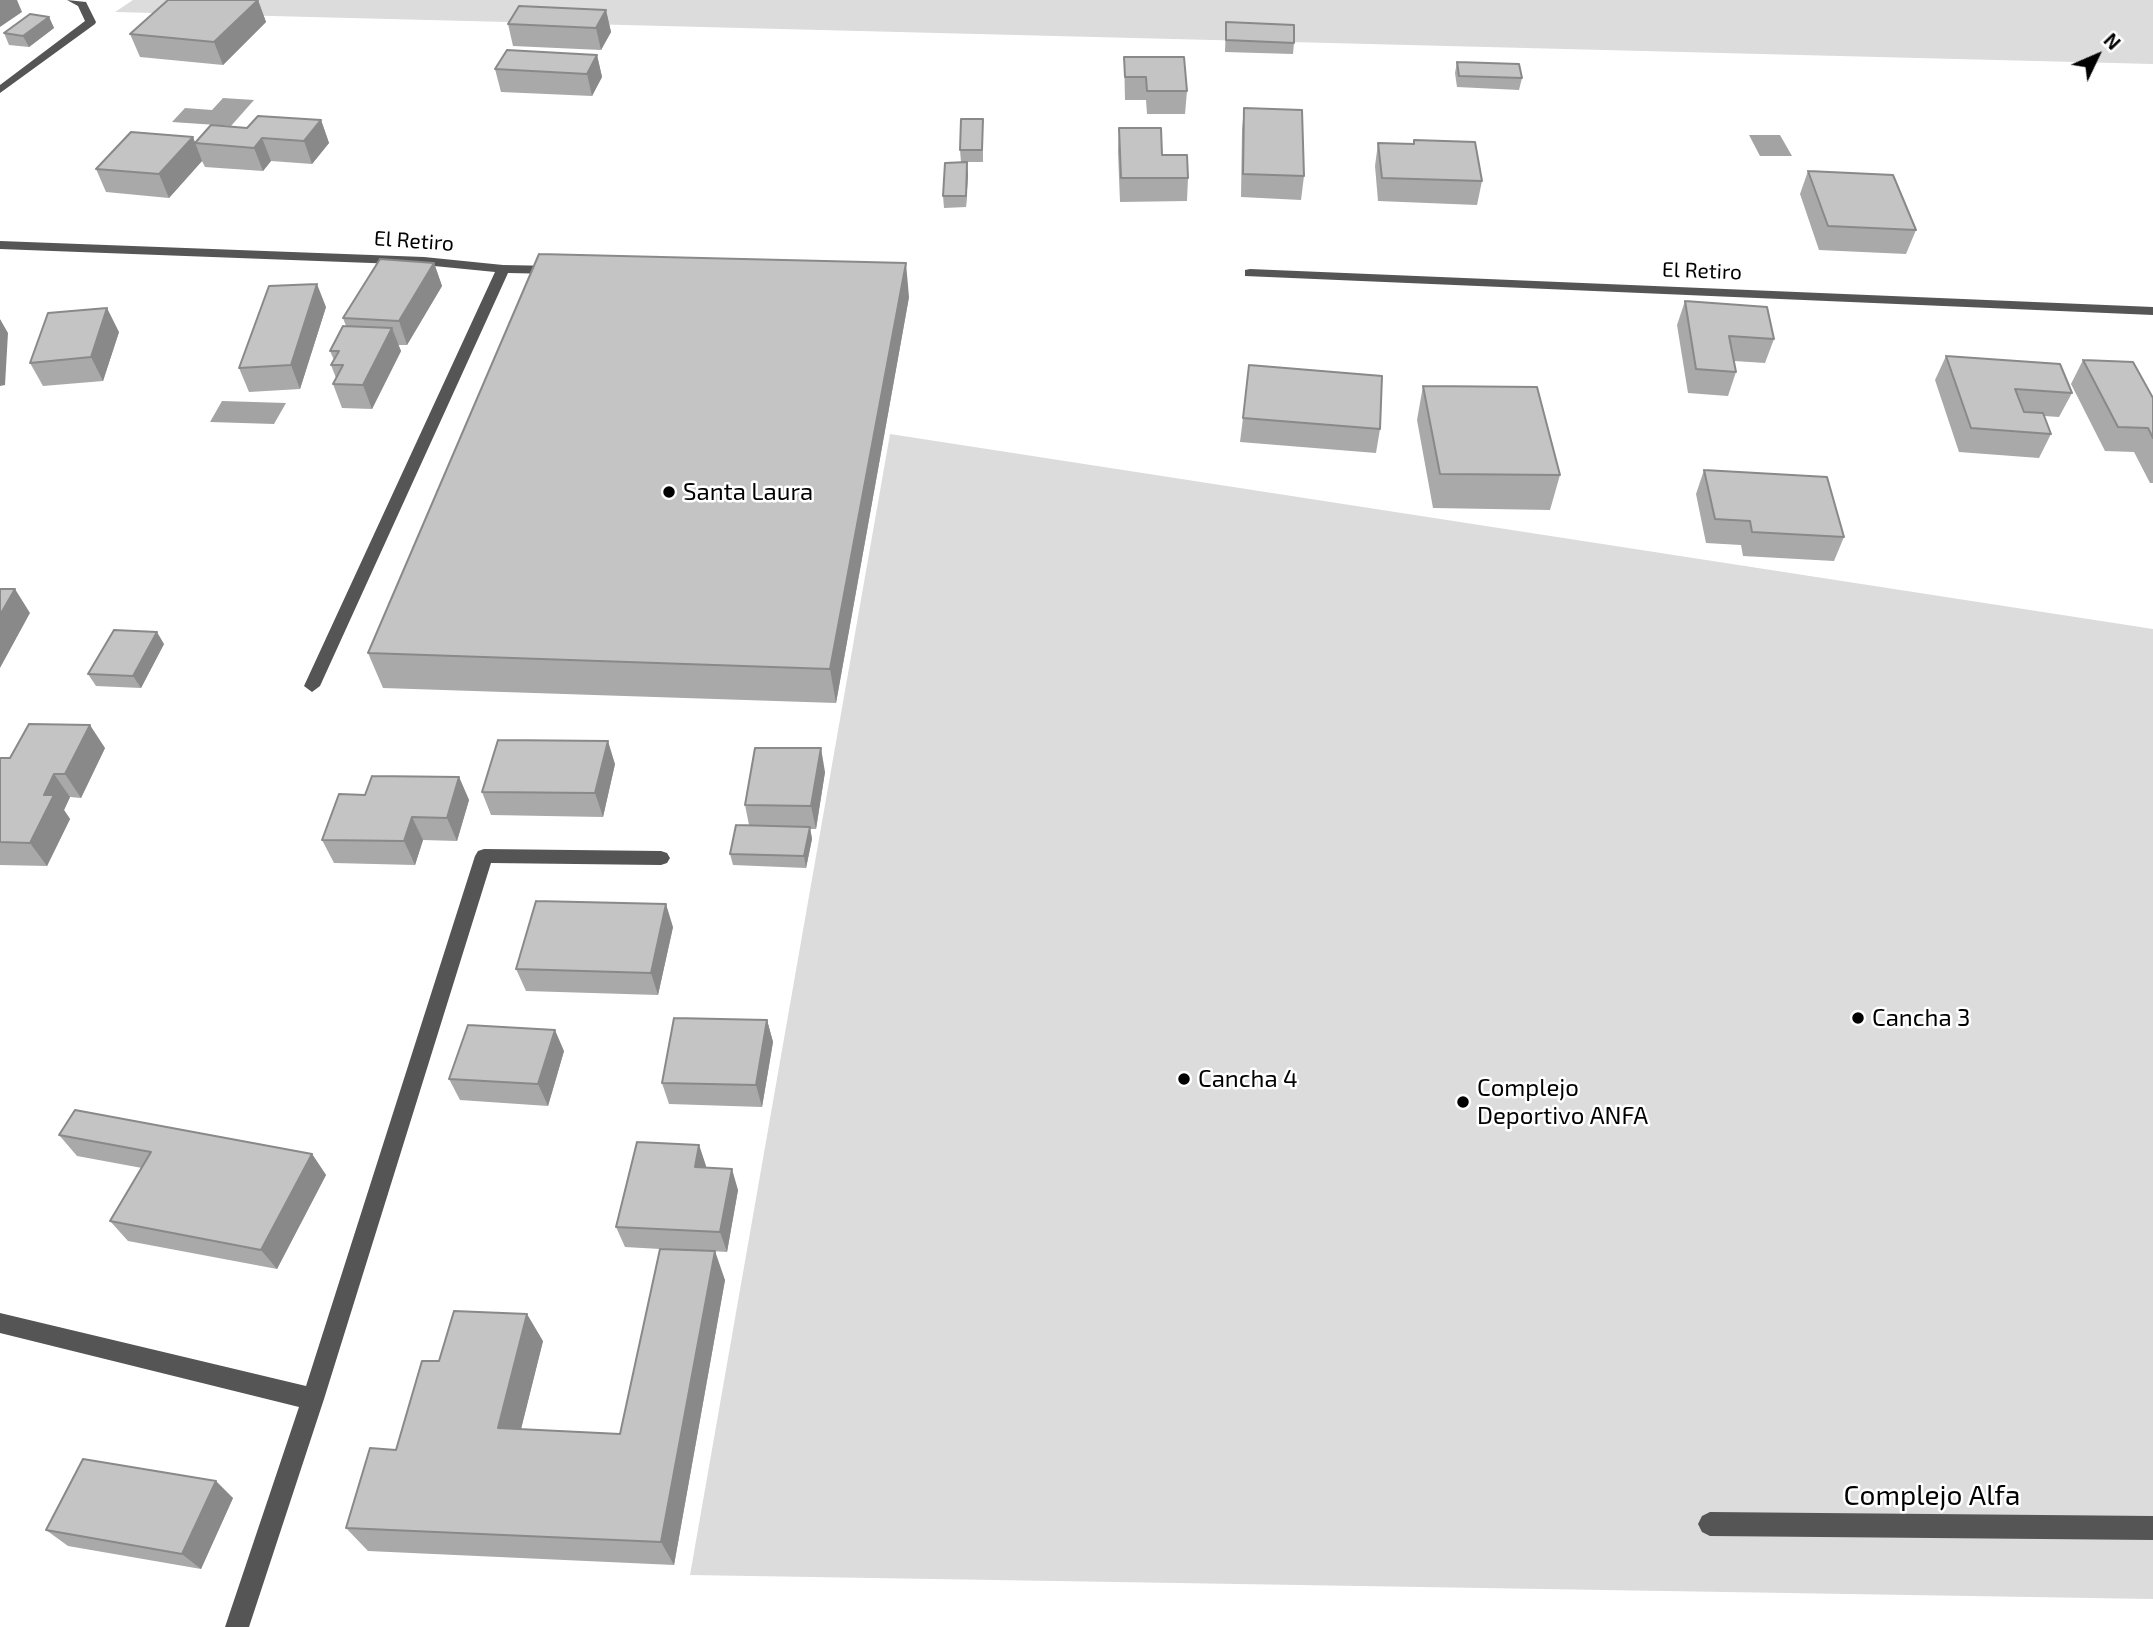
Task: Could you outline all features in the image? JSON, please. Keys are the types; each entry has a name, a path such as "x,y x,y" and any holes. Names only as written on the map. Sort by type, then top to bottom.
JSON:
{"street":[{"path":"0,90 90,22 82,4 72,0"},
{"name":"El Retiro","path":"0,245 424,261 503,269 570,271"},
{"path":"312,686 503,269"},
{"name":"El Retiro","path":"1250,273 2153,311"},
{"path":"237,1627 313,1399 484,856 661,858"},
{"path":"0,1323 313,1399"},
{"name":"Complejo Alfa","path":"1710,1524 2153,1528"}],"shaded area":[{"path":"133,0 2153,0 2153,64 115,12"},
{"path":"223,98 254,100 231,126 172,122 185,108 212,110"},
{"path":"1749,135 1780,135 1792,156 1760,156"},
{"path":"222,401 286,403 274,424 210,422"},
{"name":"Complejo Deportivo ANFA","path":"890,434 2153,629 2153,1599 690,1575"}],"building":[{"path":"168,0 258,0 214,42 130,34"},
{"path":"519,6 606,10 596,28 508,24"},
{"path":"30,14 49,17 23,36 4,33"},
{"path":"1226,22 1294,25 1294,43 1226,40"},
{"path":"507,50 597,55 587,74 495,69"},
{"path":"1124,57 1184,57 1187,91 1147,91 1146,77 1125,77"},
{"path":"1457,62 1519,64 1522,78 1459,76"},
{"path":"1244,108 1302,110 1304,176 1243,174"},
{"path":"258,116 321,120 304,141 262,138 254,148 195,143 211,125 247,128"},
{"path":"961,119 983,119 982,150 960,150"},
{"path":"1119,128 1161,128 1162,155 1187,155 1188,178 1121,178"},
{"path":"131,132 193,137 159,174 96,169"},
{"path":"1414,140 1475,142 1482,181 1382,178 1378,143 1414,144"},
{"path":"967,162 966,196 943,196 945,163"},
{"path":"1808,171 1893,175 1916,230 1828,226"},
{"name":"Santa Laura","path":"539,254 906,263 830,669 368,653"},
{"path":"380,259 434,263 399,321 343,318"},
{"path":"317,284 291,365 239,368 269,286"},
{"path":"1685,301 1767,307 1774,339 1729,336 1736,372 1696,369"},
{"path":"107,308 91,357 30,363 48,313"},
{"path":"343,326 392,328 363,385 333,384 343,365 331,365 339,351 330,351"},
{"path":"1946,356 2060,364 2072,393 2015,389 2024,412 2043,413 2051,434 1971,428"},
{"path":"2083,360 2133,362 2153,398 2153,438 2148,428 2118,427"},
{"path":"1249,365 1382,376 1380,429 1243,418"},
{"path":"1423,386 1537,387 1560,475 1440,474"},
{"path":"1704,470 1827,477 1844,537 1752,532 1750,521 1715,519"},
{"path":"0,589 15,589 0,615"},
{"path":"114,630 157,632 133,676 88,674"},
{"path":"29,724 90,725 65,774 54,774 44,795 54,795 30,843 0,842 0,758 10,758"},
{"path":"498,740 608,741 595,793 482,792"},
{"path":"755,748 821,748 811,806 745,805"},
{"path":"372,776 459,777 447,818 412,817 404,841 322,840 339,794 365,795"},
{"path":"736,825 810,827 804,856 730,854"},
{"path":"536,901 666,904 651,973 516,969"},
{"path":"674,1018 767,1020 756,1085 662,1083"},
{"path":"468,1025 555,1030 538,1084 449,1079"},
{"path":"75,1110 312,1154 261,1250 110,1221 151,1152 59,1135"},
{"path":"637,1142 699,1145 695,1167 732,1169 720,1232 616,1227"},
{"path":"660,1249 715,1251 661,1542 346,1528 370,1448 396,1450 422,1361 439,1361 454,1311 527,1314 498,1428 620,1434"},
{"path":"83,1459 216,1481 182,1554 46,1530"}],"place":[{"name":"Santa Laura","path":"669,492"},
{"name":"Cancha 3","path":"1858,1018"},
{"name":"Cancha 4","path":"1184,1079"},
{"name":"Complejo Deportivo ANFA","path":"1463,1102"}]}
